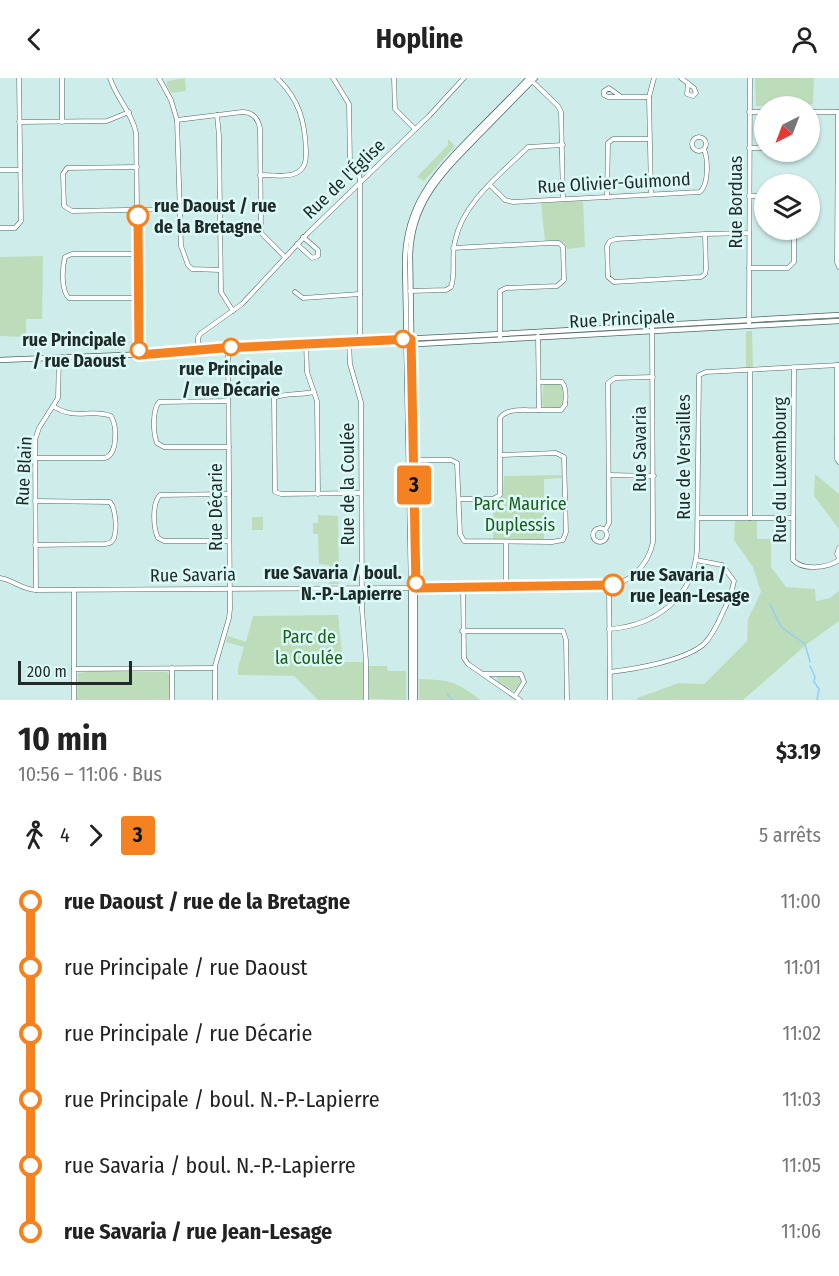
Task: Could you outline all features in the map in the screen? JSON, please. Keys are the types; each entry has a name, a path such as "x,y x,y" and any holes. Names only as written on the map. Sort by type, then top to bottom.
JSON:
{"street":[{"path":"0,228 15,228 20,223 19,78"},
{"path":"62,78 62,122"},
{"path":"110,78 115,91 129,112 136,132 139,355"},
{"path":"260,175 296,173 306,160 306,132 302,116 292,97 277,78"},
{"path":"333,78 350,104 350,164 359,175 360,182 360,340"},
{"path":"394,78 395,109 414,129"},
{"name":"Rue de l'Église","path":"198,349 200,334 233,311 303,237 464,78"},
{"path":"651,194 649,97 654,78"},
{"path":"681,78 688,83"},
{"name":"Rue Borduas","path":"749,323 750,78"},
{"path":"161,79 177,120 180,244 189,267 195,270 220,270"},
{"path":"413,700 408,291 412,237 419,212 429,190 447,167 532,79 561,110 563,199"},
{"path":"620,96 649,97"},
{"path":"20,122 107,122 129,112"},
{"path":"177,120 245,112 257,119 260,128 262,235 285,257"},
{"path":"749,112 754,112"},
{"path":"820,112 838,112 837,262 839,267"},
{"path":"217,115 221,293 233,311"},
{"path":"607,197 606,146 609,141 649,139"},
{"path":"408,291 450,288 453,280 453,248 463,218 471,205 528,147 563,145"},
{"path":"749,148 754,148"},
{"name":"Rue Olivier-Guimond","path":"490,185 510,202 702,191 706,185 704,149"},
{"path":"137,166 67,168 63,172 63,202 66,208 72,211 180,209"},
{"path":"0,170 20,170"},
{"path":"749,196 754,196"},
{"path":"705,234 705,271 701,277 614,282 608,277 607,246 612,240 705,234 749,233"},
{"path":"297,244 310,257 317,257 318,250 303,237"},
{"path":"749,268 791,267 794,262 794,240"},
{"path":"453,248 555,243 563,246 564,280 562,284 506,288 500,291 500,336"},
{"path":"138,254 72,254 64,258 64,290 69,298 139,298"},
{"path":"295,292 303,298 360,294"},
{"name":"Rue Principale","path":"749,323 839,315"},
{"name":"Rue Principale","path":"0,360 139,355 349,340 410,340 749,323 839,321"},
{"name":"Rue Savaria","path":"0,578 9,580 21,588 36,590 609,586 632,577 644,565 654,536 652,328"},
{"path":"538,334 539,410"},
{"name":"Rue de la Coulée","path":"349,340 350,364 360,399 366,700"},
{"path":"306,343 307,372 317,401 318,494"},
{"name":"Rue Décarie","path":"215,700 215,668 229,618 228,347"},
{"name":"Rue Blain","path":"36,590 35,458 37,434 59,392 59,358"},
{"path":"838,365 837,457 839,462"},
{"name":"Rue de Versailles","path":"609,628 637,625 664,611 685,589 696,560 698,377 703,373 838,365"},
{"name":"Rue du Luxembourg","path":"794,367 793,557 795,562 814,567 827,566 839,559 837,554 839,548"},
{"path":"750,370 750,518"},
{"path":"605,530 609,523 609,381 616,378 653,377"},
{"path":"459,500 493,499 500,496 500,420 502,414 561,410 565,405 565,386 562,382 539,382"},
{"path":"314,392 274,398 275,492 281,494 361,493"},
{"path":"228,400 161,401 155,407 155,436 157,443 164,447 229,447"},
{"path":"35,458 105,458 114,451 114,423 111,416 67,414 53,406"},
{"path":"411,460 456,462 462,540 469,542 556,542 564,539 566,534 565,460 559,454 501,455"},
{"path":"609,475 654,476"},
{"path":"229,494 160,495 156,502 158,538 164,541 229,541"},
{"path":"35,501 110,502 114,509 112,541 105,544 35,545"},
{"path":"698,518 793,518"},
{"path":"506,542 506,587"},
{"path":"610,672 642,668 682,655 699,647 712,634 728,603 734,579 722,565 696,560"},
{"path":"609,586 610,700"},
{"path":"463,587 464,658 468,664 520,700"},
{"path":"74,590 74,700"},
{"path":"462,631 563,631 566,640 567,700"},
{"path":"172,668 172,700"},
{"path":"74,669 215,668"},
{"path":"483,674 521,674 524,682 515,696"}],"green space":[{"path":"185,78 186,91 171,93 167,81"},
{"path":"755,78 814,78 813,96 756,96"},
{"path":"448,139 455,146 424,181 417,177 448,145"},
{"path":"583,201 585,247 567,249 561,241 545,241 541,203"},
{"path":"43,256 42,319 26,319 26,337 0,336 0,257"},
{"path":"746,331 752,331 753,367 746,367"},
{"path":"559,384 563,388 563,405 559,408 544,407 542,404 543,386"},
{"path":"815,474 839,494 839,529 814,496"},
{"name":"Parc Maurice Duplessis","path":"562,475 562,478 544,479 544,539 493,539 493,502 503,496 504,476"},
{"path":"318,515 338,516 339,584 329,584 329,565 319,564 318,534 313,534 313,523 318,523"},
{"path":"252,517 263,517 263,530 252,530"},
{"path":"735,521 757,521 757,539 771,539 771,567 786,587 815,589 816,601 830,598 839,591 839,621 807,644 743,700 637,700 637,698 679,683 704,684 747,641 748,619 761,592 753,567 734,540"},
{"name":"Parc de la Coulée","path":"338,615 343,662 363,662 363,700 318,700 294,676 238,675 244,647 226,642 228,636 246,642 253,616"},
{"name":"Parc de la Coulée","path":"368,666 387,666 388,671 406,671 406,700 369,699"},
{"path":"94,671 167,672 170,676 169,700 77,700 78,673"},
{"path":"496,677 521,677 522,681 517,689 512,691 498,681"},
{"path":"419,679 452,683 481,700 419,700"}],"waterway":[{"path":"770,604 781,627 805,644 810,662"},
{"path":"810,666 815,677 814,682 819,689 817,700"},
{"path":"447,694 453,700"}],"bus line":[{"name":"3","path":"138,216 139,355 182,350 411,339 416,588 613,585"}],"place":[{"name":"rue Daoust / rue de la Bretagne","path":"138,216"},
{"name":"rue Principale / rue Décarie","path":"231,347"},
{"name":"rue Principale / rue Daoust","path":"139,350"},
{"name":"rue Savaria / boul. N.-P.-Lapierre","path":"416,583"},
{"name":"rue Savaria / rue Jean-Lesage","path":"613,585"}]}
